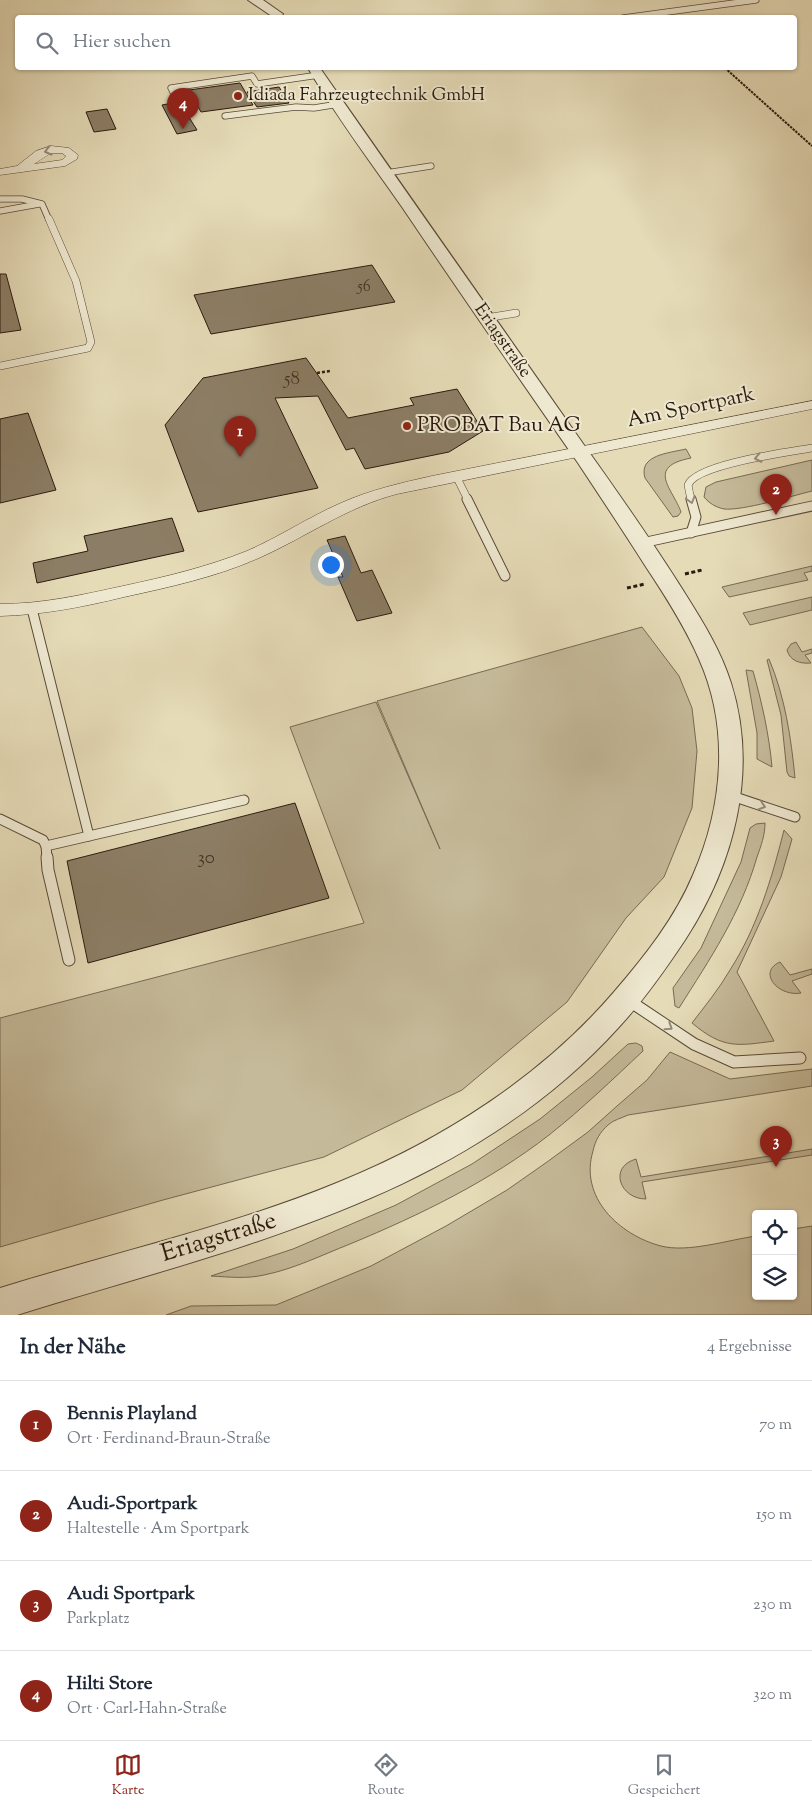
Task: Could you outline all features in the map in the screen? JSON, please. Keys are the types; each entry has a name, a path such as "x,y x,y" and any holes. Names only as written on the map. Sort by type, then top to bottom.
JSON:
{"street":[{"path":"254,0 276,15"},
{"path":"268,0 277,15"},
{"name":"Eriagstraße","path":"0,1304 288,1217 368,1185 432,1155 484,1123 546,1079 590,1039 628,1000 666,950 699,895 718,846 729,795 732,756 727,712 720,683 702,640 642,543 316,71"},
{"path":"0,172 21,169"},
{"name":"Am Sportpark","path":"0,610 32,609 94,599 218,568 271,546 359,501 456,476 812,405"}],"lane":[{"path":"646,15 756,0"},
{"path":"177,100 171,88 252,76 256,84 316,71"},
{"path":"225,116 296,106 314,108 339,104"},
{"path":"386,173 431,166"},
{"path":"0,199 20,198 42,204"},
{"path":"0,211 42,204"},
{"path":"0,366 88,348 91,342 76,281 42,204"},
{"path":"486,318 516,313"},
{"path":"691,533 696,515 688,486 690,480 697,473 717,467 812,448"},
{"path":"456,476 506,576"},
{"path":"642,543 812,506"},
{"path":"32,609 89,836"},
{"path":"729,795 795,817"},
{"path":"46,846 244,800"},
{"path":"0,819 43,840 46,846 48,870 69,960"},
{"path":"628,1000 694,1044 734,1062 800,1058"}],"path":[{"path":"727,70 812,146"},
{"path":"317,373 330,371"}],"shaded area":[{"path":"686,449 691,458 677,462 669,467 666,473 666,480 681,512 678,516 673,517 645,478 644,470 646,464 656,456"},
{"path":"812,460 812,491 767,503 732,509 718,507 704,497 706,487 716,482"},
{"path":"812,566 812,571 804,573 808,580 729,597 722,587"},
{"path":"812,597 812,610 750,625 743,613"},
{"path":"642,627 679,676 692,708 697,751 692,808 664,877 626,918 567,1002 462,1090 324,1157 163,1200 0,1247 0,1018 364,923 290,727 376,702 440,849 377,701"},
{"path":"796,642 802,652 812,649 812,653 805,655 811,663 799,662 790,657 787,650 791,644"},
{"path":"769,659 775,673 786,717 792,747 795,778 789,776 787,772 781,715 767,660"},
{"path":"746,670 753,671 767,731 772,767 757,759 757,733"},
{"path":"765,823 761,845 742,897 724,935 679,1008 675,1006 673,988 701,948 741,862 750,828 756,824"},
{"path":"784,830 792,839 781,877 737,972 774,1041 731,1044 713,1037 692,1023 712,997 740,954 763,902"},
{"path":"780,962 790,975 812,969 812,974 792,981 801,993 785,991 773,983 770,972 773,966"},
{"path":"636,1043 642,1046 643,1051 561,1125 526,1152 454,1196 376,1233 286,1269 251,1277 211,1276 293,1249 396,1205 472,1164 540,1119 592,1077 628,1044"},
{"path":"670,1052 730,1079 812,1069 812,1086 628,1115 612,1122 600,1134 597,1140 590,1168 592,1184 597,1198 606,1212 617,1223 645,1241 661,1246 683,1248 752,1237 752,1300 797,1300 797,1228 812,1226 812,1315 166,1315 191,1306 276,1305 371,1266 446,1226 507,1190 588,1132 647,1080"},
{"path":"812,1149 812,1155 642,1182 646,1199 637,1198 630,1194 621,1182 620,1175 622,1169 627,1163 636,1159 641,1177"}],"building":[{"path":"240,83 253,105 201,112 189,90"},
{"path":"279,87 289,103 257,107 247,92"},
{"path":"173,103 177,105 180,103 197,130 177,134 162,105"},
{"path":"107,109 116,129 94,132 86,112"},
{"path":"372,265 395,302 211,334 194,295"},
{"path":"0,274 6,274 21,330 0,333"},
{"path":"306,358 348,418 414,405 410,398 457,389 483,431 449,452 365,469 354,448 346,450 318,396 275,398 318,488 198,512 165,425 203,378"},
{"path":"28,413 56,490 0,503 0,419"},
{"path":"172,518 184,551 37,583 33,563 88,551 84,536"},
{"path":"345,536 361,573 372,570 392,613 357,621 338,577 343,577 327,540"},
{"path":"295,803 329,898 88,963 67,861"}],"place":[{"name":"Idiada Fahrzeugtechnik GmbH","path":"238,96"},
{"name":"Hilti Store","path":"183,129"},
{"name":"PROBAT Bau AG","path":"407,426"},
{"name":"Bennis Playland","path":"240,457"},
{"name":"Audi-Sportpark","path":"776,515"},
{"name":"Audi Sportpark","path":"776,1167"}]}
